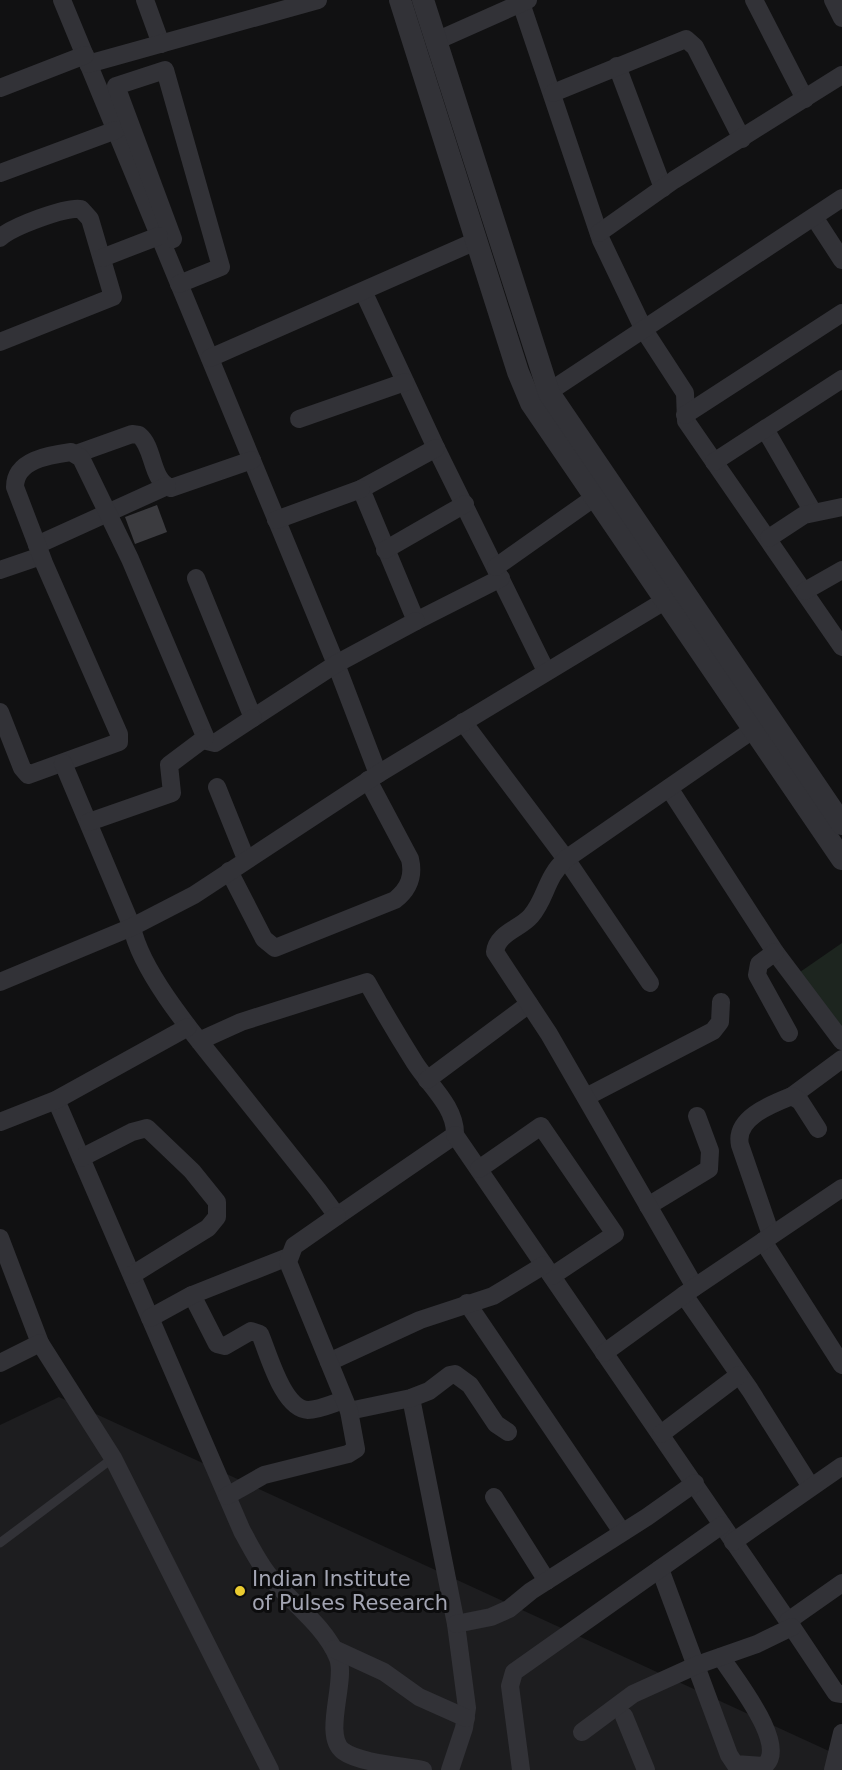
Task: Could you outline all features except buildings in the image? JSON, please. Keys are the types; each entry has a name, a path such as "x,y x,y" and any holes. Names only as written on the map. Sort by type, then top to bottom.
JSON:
{"street":[{"path":"63,0 116,130 147,188 210,358 336,664 373,777 413,870 404,894 395,900 275,948 264,939 229,871"},
{"path":"145,0 161,44"},
{"path":"0,88 86,59 161,44 274,6 318,0"},
{"path":"400,0 518,372 540,398 674,594 842,824"},
{"path":"423,0 540,398 594,497 674,594 754,729 842,859"},
{"path":"753,0 805,99"},
{"path":"833,0 842,18"},
{"path":"436,41 523,1 599,233 644,330 685,393 686,421 769,538 842,647"},
{"path":"553,93 681,39 691,41 742,139"},
{"path":"616,66 663,188"},
{"path":"165,70 221,267 183,282 159,236 116,86 165,70"},
{"path":"599,233 663,188 842,75"},
{"path":"0,173 116,130"},
{"path":"540,398 842,198"},
{"path":"0,238 10,231 76,208 86,213 90,219 113,297 0,342"},
{"path":"814,217 842,260"},
{"path":"102,258 159,236"},
{"path":"210,358 476,241"},
{"path":"364,292 436,447 546,672"},
{"path":"685,415 842,313"},
{"path":"714,462 842,380"},
{"path":"299,419 405,382"},
{"path":"765,429 813,512"},
{"path":"0,712 25,774 31,775 116,744 120,739 39,550 15,487 15,477 21,468 29,463 63,453 76,454 132,434 139,435 145,441 159,477 167,486 176,488 252,460"},
{"path":"276,520 361,489 436,447"},
{"path":"76,454 81,458 109,514 205,738 212,744 336,664 416,621 499,572 594,497"},
{"path":"0,570 167,486"},
{"path":"361,489 416,621"},
{"path":"386,550 465,504"},
{"path":"769,538 796,518 813,512 842,507"},
{"path":"805,591 842,570"},
{"path":"196,578 253,718"},
{"path":"0,982 132,927 194,895 373,777 674,594"},
{"path":"463,722 566,859 650,983"},
{"path":"754,729 566,859 550,876 530,917 502,938 495,952 586,1097 648,1206 689,1291 811,1487"},
{"path":"89,822 172,793 169,765 205,738"},
{"path":"63,763 140,950 171,1004 337,1216"},
{"path":"217,787 246,859"},
{"path":"669,788 776,952 842,1041"},
{"path":"776,952 759,964 757,975 789,1033"},
{"path":"0,1122 56,1100 194,1034 241,1022 367,982 427,1080 447,1108 455,1125 455,1135 695,1483 733,1542 840,1692"},
{"path":"586,1097 713,1031 720,1022 721,1002"},
{"path":"427,1080 529,1004"},
{"path":"842,1059 792,1096 746,1121 739,1133 740,1145 767,1238 842,1365"},
{"path":"792,1096 800,1101 818,1129"},
{"path":"56,1100 242,1531 269,1576 320,1629 334,1649 339,1661 335,1731 339,1746 343,1751 364,1759 423,1770"},
{"path":"648,1206 709,1169 710,1151 697,1116"},
{"path":"329,1362 412,1324 467,1303 493,1296 615,1234 541,1126 479,1169"},
{"path":"81,1158 138,1129 147,1128 192,1171 217,1202 217,1216 208,1228 132,1275"},
{"path":"227,1496 264,1475 353,1452 356,1442 347,1406 289,1267 288,1257 294,1246 455,1135"},
{"path":"604,1353 689,1291 842,1188"},
{"path":"0,1238 40,1342 113,1458 270,1770"},
{"path":"150,1318 192,1295 288,1257"},
{"path":"192,1295 217,1344 225,1346 251,1331 260,1334 286,1395 294,1406 312,1410 411,1398 429,1391 450,1375 460,1376 470,1385 496,1424 508,1432"},
{"path":"467,1303 622,1532"},
{"path":"0,1363 40,1342"},
{"path":"661,1434 740,1375"},
{"path":"411,1398 456,1624 466,1718 450,1770"},
{"path":"733,1542 842,1466"},
{"path":"456,1624 500,1614 695,1483"},
{"path":"494,1497 547,1581"},
{"path":"521,1770 510,1686 511,1675 526,1661 722,1525"},
{"path":"660,1569 733,1762 739,1765 764,1766 769,1758 771,1738 721,1657"},
{"path":"582,1732 633,1694 697,1665 758,1644 790,1624 842,1583"},
{"path":"334,1649 384,1671 419,1697 466,1718"},
{"path":"624,1716 646,1770"},
{"path":"833,1770 842,1733"}],"lane":[{"path":"0,1543 113,1458"}],"shaded area":[{"path":"842,943 842,1033 800,972"},
{"name":"Indian Institute of Pulses Research","path":"59,1397 842,1757 842,1770 0,1770 0,1425"}],"place":[{"name":"Indian Institute of Pulses Research","path":"240,1591"}]}
